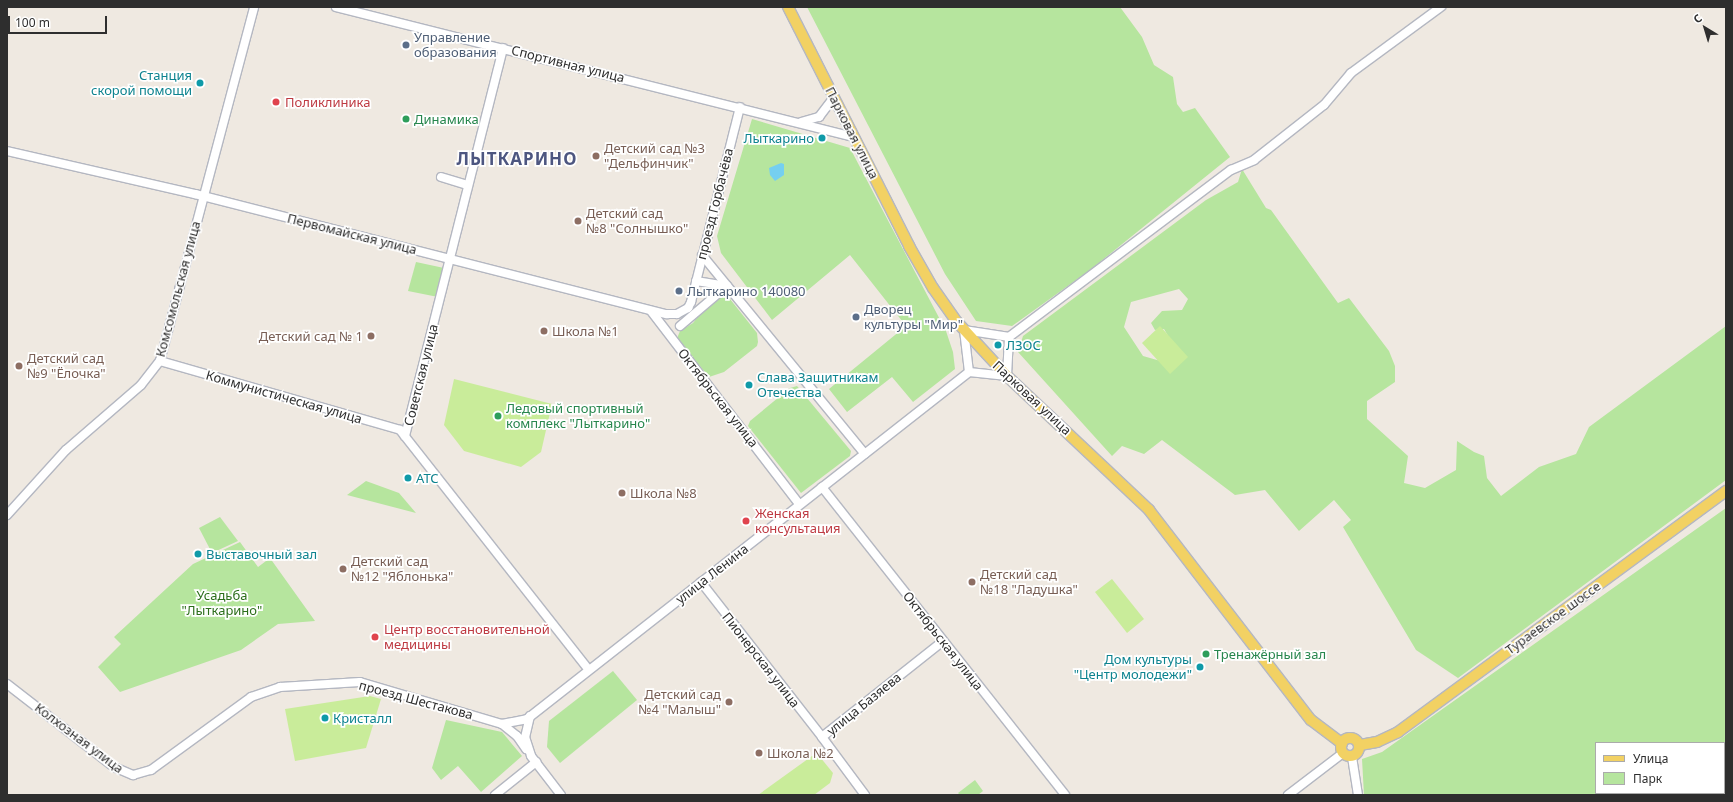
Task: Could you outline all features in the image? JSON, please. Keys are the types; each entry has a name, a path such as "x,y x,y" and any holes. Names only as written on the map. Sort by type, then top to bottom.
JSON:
{"main road":[{"name":"Парковая улица","path":"788,7 853,137 933,288 964,330 1007,376 1148,510 1311,720 1342,742"},
{"name":"Тураевское шоссе","path":"1360,745 1377,742 1404,728 1726,491"},
{"path":"1352,738 1360,745 1359,752 1348,755 1342,742 1352,738"}],"street":[{"name":"Комсомольская улица","path":"7,515 66,450 141,385 160,361 254,7"},
{"name":"Спортивная улица","path":"336,7 800,122 853,137"},
{"path":"1009,337 1007,376 969,372 964,330 1009,337 1231,170 1254,160 1324,105 1351,73 1441,7"},
{"name":"Советская улица","path":"503,48 405,436 589,670"},
{"path":"800,122 819,117 834,97"},
{"name":"проезд Горбачёва","path":"673,340 690,305 740,107"},
{"name":"Первомайская улица","path":"7,151 203,196 651,311 672,314 690,305"},
{"path":"440,177 468,185"},
{"path":"702,255 864,454"},
{"path":"696,281 727,286"},
{"path":"680,326 727,286"},
{"name":"Октябрьская улица","path":"651,311 799,504"},
{"name":"Коммунистическая улица","path":"160,361 345,416 396,428 405,436"},
{"name":"улица Ленина","path":"530,716 969,372"},
{"name":"Октябрьская улица","path":"822,487 1064,795"},
{"name":"Пионерская улица","path":"701,582 822,737"},
{"name":"улица Базяева","path":"865,795 822,737 943,640"},
{"name":"проезд Шестакова","path":"156,767 251,697 280,688 360,682 502,724"},
{"name":"Колхозная улица","path":"7,684 123,772 139,775 156,767"},
{"path":"502,724 530,716 525,737 534,759"},
{"path":"502,724 516,736 561,795"},
{"path":"1288,795 1348,755 1358,795"},
{"path":"495,795 534,759"}],"green space":[{"path":"807,7 1120,7 1142,37 1154,65 1173,77 1177,104 1183,112 1195,108 1230,157 1090,270 1012,326 976,321 945,274"},
{"path":"752,119 850,148 946,331 953,352 955,369 913,402 892,377 847,412 829,389 906,326 850,255 772,320 721,253 717,236"},
{"path":"1242,169 1266,208 1271,210 1338,303 1349,298 1389,351 1395,366 1395,382 1367,401 1367,419 1408,456 1404,483 1425,488 1456,470 1457,441 1474,452 1484,456 1487,478 1501,496 1539,467 1576,454 1589,427 1726,326 1726,480 1458,678 1416,650 1343,527 1351,520 1334,500 1299,531 1265,490 1235,495 1162,440 1144,454 1122,446 1112,456 1018,352 1023,336 1206,200 1238,182","holes":["1179,289 1188,299 1182,310 1162,311 1151,323 1155,330 1164,329 1178,353 1164,362 1143,356 1124,327 1131,302"]},
{"path":"416,262 444,268 438,297 408,291"},
{"path":"719,295 730,299 757,333 758,342 757,346 724,372 709,377 678,340 678,336 680,331 693,323 711,300"},
{"path":"1160,326 1188,357 1170,374 1142,343"},
{"path":"454,379 552,404 541,452 521,467 464,451 444,425"},
{"path":"797,386 851,451 850,456 801,493 748,426 750,421 790,388"},
{"path":"366,481 399,493 416,513 347,495"},
{"path":"1726,508 1726,795 1364,795 1362,759 1382,752"},
{"path":"220,517 238,541 212,553 199,528"},
{"name":"Усадьба \"Лыткарино\"","path":"240,542 258,567 270,558 315,621 278,624 241,650 120,692 98,667 121,644 114,637 193,564"},
{"path":"1112,579 1144,619 1127,633 1095,592"},
{"path":"613,671 637,700 560,763 547,747 549,721"},
{"path":"370,696 381,699 366,748 295,761 285,709"},
{"path":"446,720 502,732 522,756 481,792 458,766 441,780 432,768"},
{"path":"812,756 820,757 833,773 830,783 814,795 758,795"},
{"path":"975,780 983,791 978,795 960,795 958,793"}],"water":[{"path":"781,163 784,164 784,175 775,181 770,175 769,168"}],"place":[{"name":"Управление образования","path":"406,45"},
{"name":"Станция скорой помощи","path":"200,83"},
{"name":"Поликлиника","path":"276,102"},
{"name":"Динамика","path":"406,119"},
{"name":"Лыткарино","path":"822,138"},
{"name":"Детский сад №3 \"Дельфинчик\"","path":"596,156"},
{"name":"Детский сад №8 \"Солнышко\"","path":"578,221"},
{"name":"Лыткарино 140080","path":"679,291"},
{"name":"Дворец культуры \"Мир\"","path":"856,317"},
{"name":"Школа №1","path":"544,331"},
{"name":"Детский сад № 1","path":"371,336"},
{"name":"ЛЗОС","path":"998,345"},
{"name":"Детский сад №9 \"Ёлочка\"","path":"19,366"},
{"name":"Слава Защитникам Отечества","path":"749,385"},
{"name":"Ледовый спортивный комплекс \"Лыткарино\"","path":"498,416"},
{"name":"АТС","path":"408,478"},
{"name":"Школа №8","path":"622,493"},
{"name":"Женская консультация","path":"746,521"},
{"name":"Выставочный зал","path":"198,554"},
{"name":"Детский сад №12 \"Яблонька\"","path":"343,569"},
{"name":"Детский сад №18 \"Ладушка\"","path":"972,582"},
{"name":"Центр восстановительной медицины","path":"375,637"},
{"name":"Тренажёрный зал","path":"1206,654"},
{"name":"Дом культуры \"Центр молодежи\"","path":"1200,667"},
{"name":"Детский сад №4 \"Малыш\"","path":"729,702"},
{"name":"Кристалл","path":"325,718"},
{"name":"Школа №2","path":"759,753"}],"district":[{"name":"ЛЫТКАРИНО","path":"517,159"}]}
